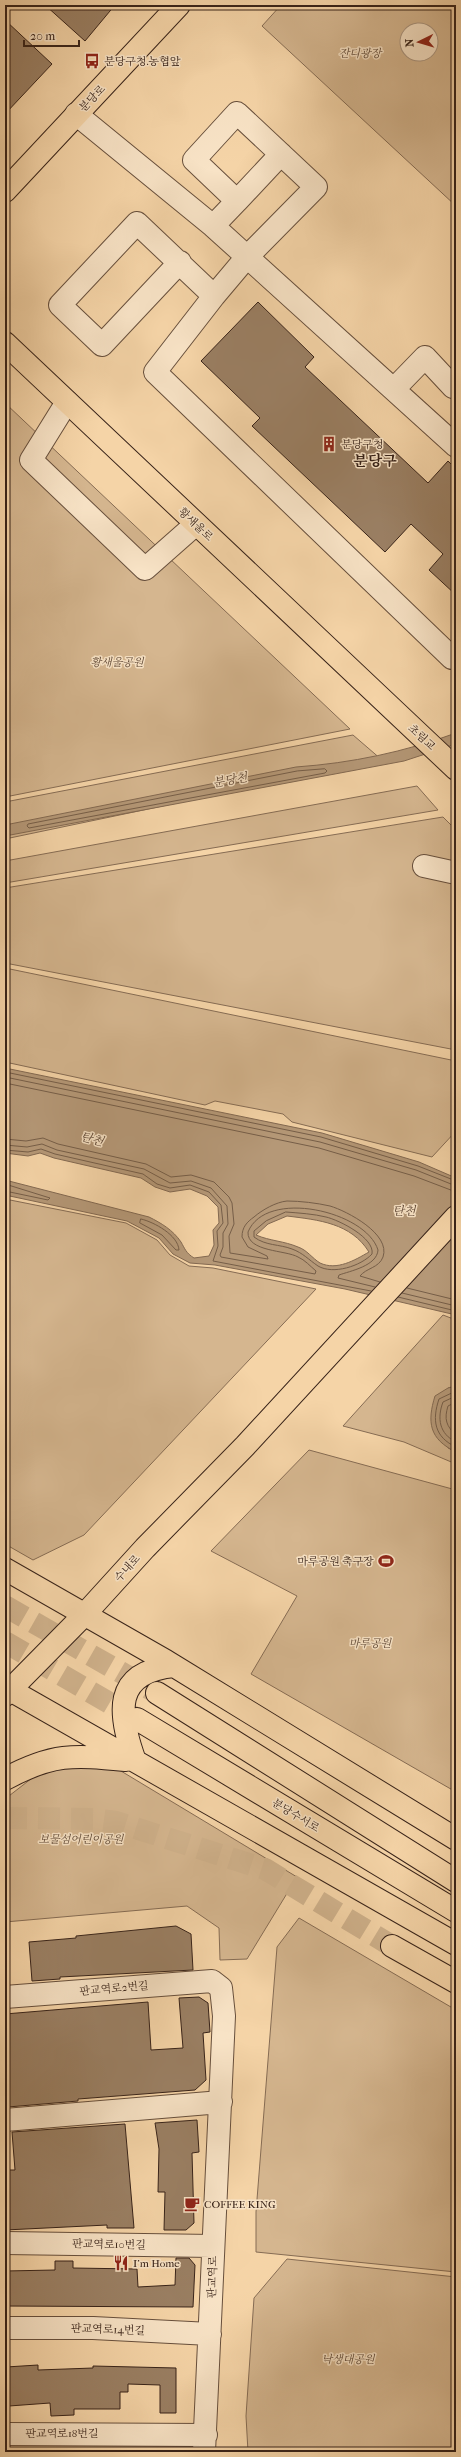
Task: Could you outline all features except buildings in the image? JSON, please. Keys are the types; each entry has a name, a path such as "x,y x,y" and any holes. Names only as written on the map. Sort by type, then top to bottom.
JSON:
{"main road":[{"name":"분당로","path":"5,191 179,5"},
{"name":"황새울로","path":"5,343 387,705"},
{"name":"초림교","path":"387,705 456,769"},
{"name":"수내로","path":"7,1691 85,1614 144,1548 245,1446 456,1217"},
{"path":"5,1569 174,1666 456,1839"},
{"path":"135,1761 124,1723 127,1691 139,1675 156,1668 174,1666"},
{"path":"7,1691 135,1761 456,1944"},
{"path":"157,1693 456,1881"},
{"name":"분당수서로","path":"137,1719 456,1911"},
{"path":"5,1778 30,1765 69,1756 135,1761"},
{"path":"392,1946 456,1982"}],"street":[{"path":"76,114 213,226 246,258 456,446"},
{"path":"237,201 194,160 237,114 316,187 246,258 214,296 155,372 452,658 456,657"},
{"path":"213,226 281,154"},
{"path":"180,262 102,345 60,305 137,223 180,262 214,296"},
{"path":"394,389 425,357 454,387"},
{"path":"68,402 31,460 36,466 146,569 196,524"},
{"path":"424,866 456,873"},
{"name":"판교역로2번길","path":"5,1997 212,1981 221,1988"},
{"name":"판교역로","path":"205,2444 213,2246 221,2102 224,2003 221,1988"},
{"path":"5,2120 221,2102"},
{"name":"판교역로10번길","path":"5,2243 213,2246"},
{"name":"판교역로14번길","path":"5,2328 94,2328 210,2334"},
{"name":"판교역로18번길","path":"5,2434 118,2443 205,2444"}],"green space":[{"name":"잔디광장","path":"281,5 456,5 456,206 262,26"},
{"name":"황새울공원","path":"5,403 350,729 5,797"},
{"path":"353,735 382,760 5,839 5,802"},
{"path":"417,786 438,810 5,883 5,861"},
{"path":"443,817 456,830 456,1050 5,963 5,888"},
{"path":"5,968 456,1061 456,1131 432,1157 292,1122 283,1114 215,1101 205,1105 5,1062"},
{"path":"5,1199 126,1223 157,1240 170,1255 189,1266 213,1268 316,1289 84,1535 33,1560 5,1544"},
{"path":"443,1315 456,1320 456,1386 448,1388 448,1448 456,1452 456,1464 404,1442 343,1426"},
{"name":"마루공원","path":"309,1450 456,1490 456,1792 251,1674 297,1596 211,1551"},
{"name":"보물섬어린이공원","path":"64,1766 116,1768 297,1877 247,1959 220,1960 219,1928 187,1906 5,1922 5,1799 36,1775"},
{"path":"299,1918 456,2010 456,2272 256,2252 256,2212 277,1947"},
{"name":"낙생대공원","path":"287,2259 456,2277 456,2452 248,2452 246,2416 254,2298"}],"water":[{"path":"456,733 456,744 404,761 5,836 5,825 296,767 337,763 378,756 417,746"},
{"name":"탄천","path":"5,1068 322,1133 419,1162 456,1178 456,1315 345,1289 215,1265 190,1263 173,1254 159,1238 127,1221 5,1195 5,1180 149,1217 171,1230 181,1242 187,1253 194,1258 209,1256 214,1245 213,1230 219,1223 218,1207 207,1196 190,1189 170,1192 155,1187 141,1178 54,1158 40,1153 28,1156 5,1153","holes":["287,1216 322,1222 344,1229 362,1242 369,1252 346,1264 333,1266 326,1265 314,1259 301,1248 256,1235 268,1224"]},
{"path":"456,1386 456,1452 447,1447 435,1435 432,1429 431,1414 435,1396 448,1388"}],"tunnel":[{"path":"5,1606 157,1693"},
{"path":"5,1642 137,1719"},
{"path":"5,1818 94,1819 116,1822 265,1869 392,1946"}],"place":[{"name":"분당구청.농협앞","path":"92,61"},
{"name":"분당구청","path":"329,444"},
{"name":"마루공원 축구장","path":"386,1561"},
{"name":"COFFEE KING","path":"192,2204"},
{"name":"I'm Home","path":"121,2263"}],"district":[{"name":"분당구","path":"375,461"}],"water label":[{"name":"분당천","path":"230,780"}]}
